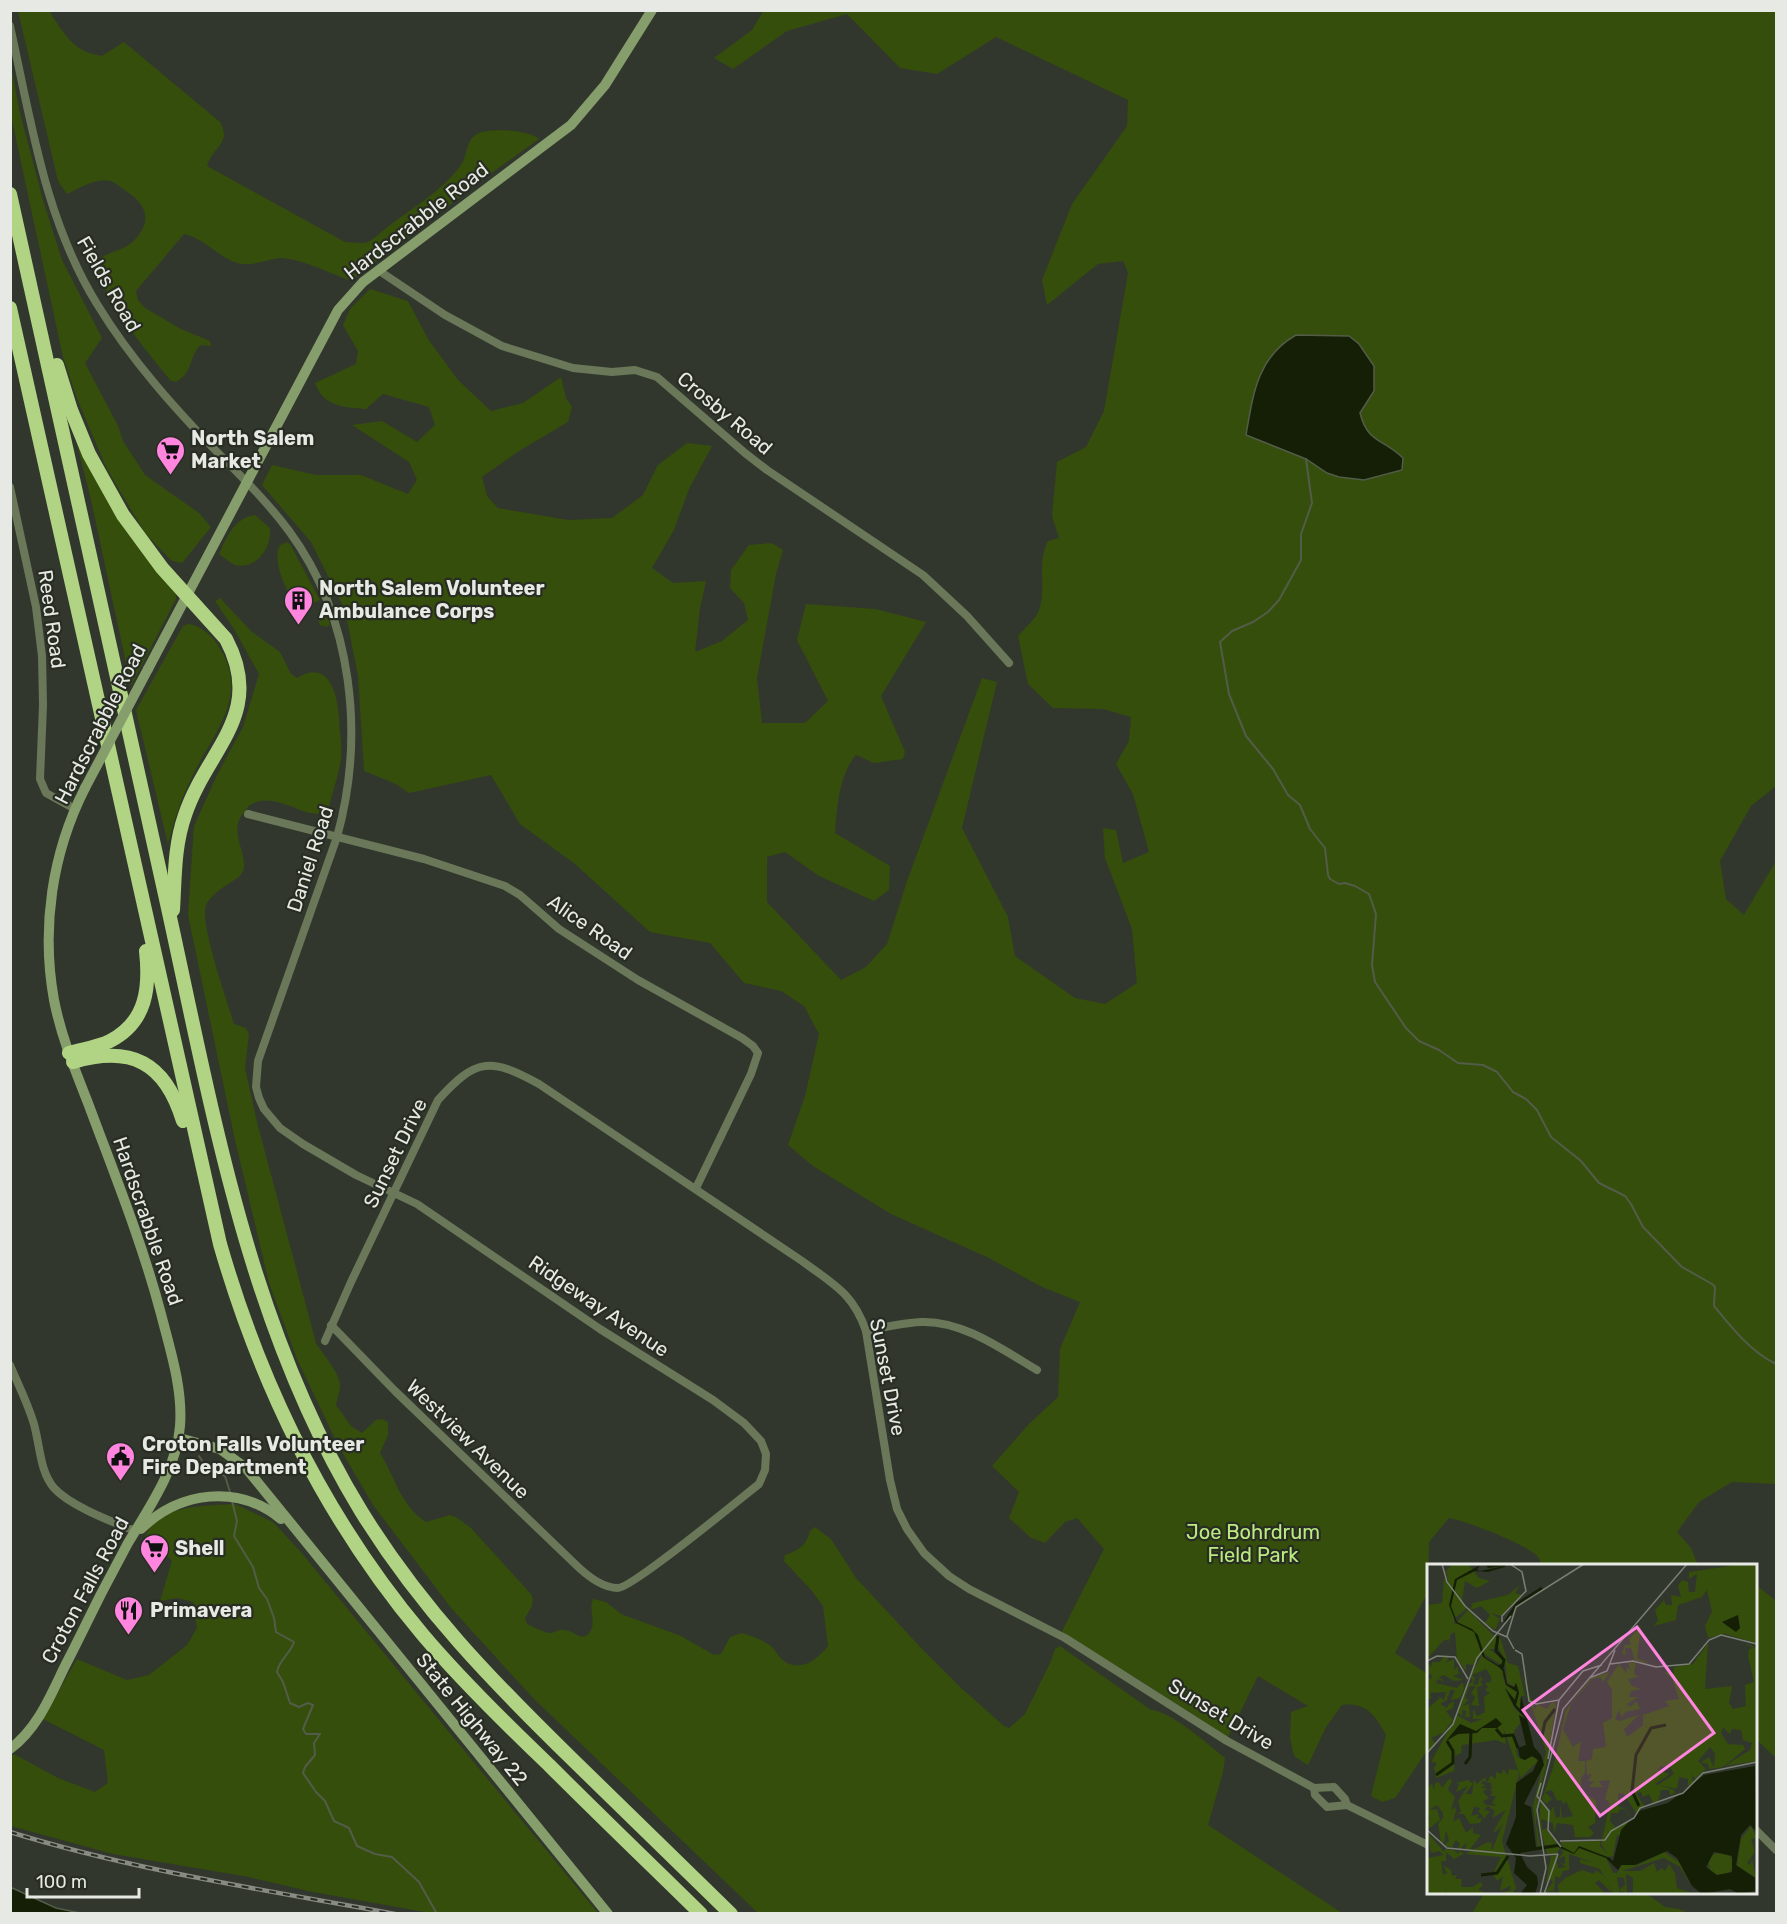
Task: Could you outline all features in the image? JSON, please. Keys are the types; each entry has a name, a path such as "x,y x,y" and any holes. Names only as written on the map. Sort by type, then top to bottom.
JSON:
{"highway":[{"path":"10,194 227,1167 256,1275 287,1365 320,1439 346,1486 389,1555 427,1606 462,1648 511,1699 731,1914"},
{"path":"10,308 203,1171 228,1272 265,1375 288,1426 314,1474 372,1567 405,1613 458,1675 701,1914"},
{"path":"43,342 57,366 84,443 110,495 149,551 218,628 232,651 239,673 240,699 233,723 196,788 184,817 177,849 172,927"},
{"path":"71,1058 120,1035 136,1018 146,998 148,985 146,950 149,928"},
{"path":"71,1058 124,1056 143,1063 160,1075 174,1095 191,1152 203,1171"}],"main road":[{"name":"Hardscrabble Road","path":"178,1438 180,1397 155,1289 71,1058 54,1001 49,930 54,877 63,842 84,788 338,310 363,282 378,270 571,125 605,85 652,10"},
{"name":"Croton Falls Road","path":"10,1749 24,1737 39,1716 127,1545 164,1479 178,1438"},
{"path":"178,1438 220,1449 237,1460 255,1478 308,1547"},
{"path":"127,1545 151,1519 174,1504 196,1497 219,1496 241,1498 262,1506 279,1517 308,1547"},
{"name":"State Highway 22","path":"308,1547 608,1914"}],"street":[{"name":"Fields Road","path":"10,26 45,179 62,233 82,279 112,328 142,369 247,482"},
{"name":"Crosby Road","path":"378,270 445,315 502,346 573,368 612,372 635,370 657,377 767,470 923,576 967,616 1009,663"},
{"name":"Daniel Road","path":"247,482 290,532 304,555 327,604 343,656 348,682 352,732 348,786 337,837 265,1039 258,1061 256,1087 264,1109 285,1132 356,1175 393,1193"},
{"name":"Reed Road","path":"10,487 32,580 40,640 43,705 40,783 49,796 75,809"},
{"name":"Alice Road","path":"248,814 424,859 505,886 559,929 638,981 753,1046 758,1053 751,1074 696,1188"},
{"name":"Sunset Drive","path":"325,1341 438,1100 470,1070 484,1065 501,1066 518,1072 696,1188 843,1291 860,1315 866,1331 895,1500 907,1529 924,1553 950,1576 969,1589 1065,1638 1227,1741 1314,1788 1315,1795 1327,1807 1347,1805 1427,1845"},
{"name":"Ridgeway Avenue","path":"393,1193 417,1204 600,1329 713,1400 744,1423 761,1441 766,1454 765,1463"},
{"path":"866,1331 924,1322 959,1328 984,1338 1037,1370"},
{"name":"Westview Avenue","path":"331,1325 411,1406 585,1573 616,1588 625,1587 759,1484 765,1463"},
{"path":"10,1365 33,1418 50,1483 59,1492 91,1512 135,1531"},
{"path":"1314,1788 1334,1787 1345,1799 1347,1805"},
{"path":"1757,1832 1776,1850"}],"green space":[{"name":"Joe Bohrdrum Field Park","path":"764,10 1776,11 1776,786 1751,806 1720,861 1726,899 1744,915 1776,861 1776,1484 1732,1482 1699,1502 1677,1532 1691,1548 1698,1564 1542,1564 1538,1557 1522,1546 1482,1528 1449,1518 1429,1542 1427,1594 1395,1653 1427,1672 1427,1750 1395,1798 1382,1802 1371,1796 1386,1735 1374,1716 1364,1708 1342,1705 1326,1727 1308,1765 1294,1756 1290,1738 1291,1712 1308,1706 1258,1676 1228,1737 1061,1633 1104,1549 1077,1518 1065,1522 1045,1543 1031,1538 1009,1518 1019,1492 992,1466 1029,1424 1058,1397 1060,1349 1080,1302 1040,1286 989,1258 891,1214 813,1166 788,1145 805,1096 819,1034 804,1006 781,991 744,983 710,943 650,932 575,864 520,824 491,775 409,793 396,784 364,771 358,676 345,610 311,542 262,485 272,465 316,475 361,475 408,494 417,480 409,462 352,425 382,421 417,442 435,425 429,407 383,394 366,409 342,406 324,397 315,383 356,364 358,351 343,325 350,309 370,289 408,301 428,339 458,380 491,411 523,403 561,377 566,398 572,407 568,422 519,451 482,477 487,496 498,508 568,520 612,518 643,495 658,465 687,443 712,446 689,489 674,530 652,568 673,583 706,581 695,652 722,641 748,620 744,603 730,588 731,570 749,545 772,543 783,550 776,574 757,678 762,723 805,723 828,701 797,640 806,604 875,609 926,622 881,696 905,752 903,759 874,763 856,755 842,782 838,803 835,833 890,866 889,890 874,901 819,876 785,852 767,857 767,902 841,980 866,967 887,944 907,881 982,678 997,682 962,828 1008,917 1015,956 1075,998 1105,1004 1137,983 1132,929 1105,858 1103,828 1116,830 1123,863 1149,852 1133,794 1116,764 1129,741 1131,717 1103,709 1053,708 1028,684 1018,636 1039,610 1044,549 1048,541 1059,538 1052,516 1057,462 1086,447 1104,411 1128,273 1123,261 1098,264 1047,305 1042,280 1072,204 1127,126 1128,100 996,37 937,74 900,68 847,14 787,31 733,69 714,58 752,30"},
{"path":"18,11 50,11 72,42 92,54 102,56 124,42 220,122 224,135 223,140 207,166 345,242 368,242 437,190 461,165 470,140 477,134 509,130 527,133 539,139 351,281 315,266 287,258 253,264 237,263 198,239 184,234 136,291 138,300 145,308 181,329 210,341 211,346 201,345 197,349 182,378 176,382 171,381 119,312 96,267 96,262 102,257 125,247 136,238 145,223 142,206 134,197 111,181 100,180 67,194 58,181"},
{"path":"11,66 20,113 62,260 102,338 85,363 118,426 123,441 145,475 199,513 211,527 182,563 172,561 145,533 107,469 78,401 63,357 11,116"},
{"path":"73,428 104,493 127,533 175,588 176,599 131,686 91,500"},
{"path":"255,515 270,528 266,549 262,556 250,564 235,565 219,554 236,524"},
{"path":"287,542 320,600 295,607 278,560 280,545"},
{"path":"220,598 252,632 280,652 291,674 297,678 310,673 320,673 327,678 336,698 341,757 328,810 312,813 272,801 262,801 249,806 240,817 237,830 244,869 239,877 217,892 207,903 206,925 214,961 234,1024 246,1028 249,1034 245,1068 257,1122 316,1343 339,1380 340,1388 336,1405 351,1426 362,1433 376,1420 382,1419 388,1422 388,1435 380,1453 410,1507 426,1522 450,1515 471,1528 530,1593 533,1599 532,1606 525,1618 527,1624 541,1631 550,1633 564,1630 581,1636 587,1635 593,1624 591,1607 593,1599 606,1602 621,1614 681,1636 714,1655 721,1654 730,1637 742,1633 765,1642 782,1660 797,1666 814,1660 828,1646 823,1606 784,1561 785,1555 801,1547 810,1531 815,1527 831,1539 856,1578 923,1650 1004,1726 1009,1728 1025,1714 1055,1649 1060,1646 1151,1710 1169,1716 1190,1730 1225,1758 1208,1825 1342,1913 758,1913 534,1699 452,1609 373,1505 338,1445 297,1359 269,1283 235,1140 188,915 194,826 217,775 243,727 259,674 234,629 215,601"},
{"path":"319,610 324,611 330,624 327,627 320,625 317,617"},
{"path":"188,624 204,631 217,644 226,661 231,678 231,694 221,724 183,798 168,844 136,710 183,626"},
{"path":"235,1504 273,1522 300,1551 598,1913 430,1913 308,1891 249,1877 113,1854 11,1826 10,1756 14,1754 58,1778 95,1792 108,1783 104,1750 43,1719 77,1659 127,1680 149,1675 187,1645 197,1628 193,1602 178,1598 160,1601 172,1561 162,1550 144,1541 149,1529 158,1520 181,1509"},
{"path":"1757,1586 1776,1601 1776,1758 1757,1740"},
{"path":"1484,1894 1647,1894 1665,1907 1688,1913 1472,1913"}],"shaded area":[{"path":"1296,335 1349,336 1359,344 1374,366 1374,391 1360,413 1363,423 1372,436 1403,458 1402,470 1364,480 1339,477 1327,473 1306,459 1246,435 1251,406 1265,366 1283,344"},
{"path":"10,1887 56,1908 80,1913 11,1913"}],"waterway":[{"path":"1306,459 1312,503 1301,534 1301,560 1279,600 1268,612 1253,622 1232,631 1220,642 1229,694 1246,736 1273,769 1288,795 1300,805 1310,829 1325,848 1330,879 1339,884 1355,886 1369,894 1376,914 1372,965 1375,982 1406,1028 1419,1041 1439,1050 1458,1063 1483,1065 1497,1072 1513,1092 1526,1099 1537,1110 1551,1137 1581,1161 1599,1183 1625,1196 1643,1227 1682,1267 1715,1287 1714,1306 1750,1346 1776,1364"},
{"path":"199,1456 206,1467 225,1476 230,1492"},
{"path":"232,1501 237,1521 234,1536 253,1567 259,1588 267,1599 274,1618 276,1632 294,1642 277,1672 290,1703 299,1707 308,1703 313,1705 303,1729 306,1734 320,1734 314,1743 315,1755 303,1773 325,1801 334,1821 349,1828 357,1846 375,1854 392,1857 419,1882 437,1914"}],"railway":[{"path":"10,1832 153,1869 395,1914"}],"place":[{"name":"North Salem Market","path":"170,476"},
{"name":"North Salem Volunteer Ambulance Corps","path":"298,626"},
{"name":"Croton Falls Volunteer Fire Department","path":"121,1482"},
{"name":"Shell","path":"154,1574"},
{"name":"Primavera","path":"129,1636"}]}
